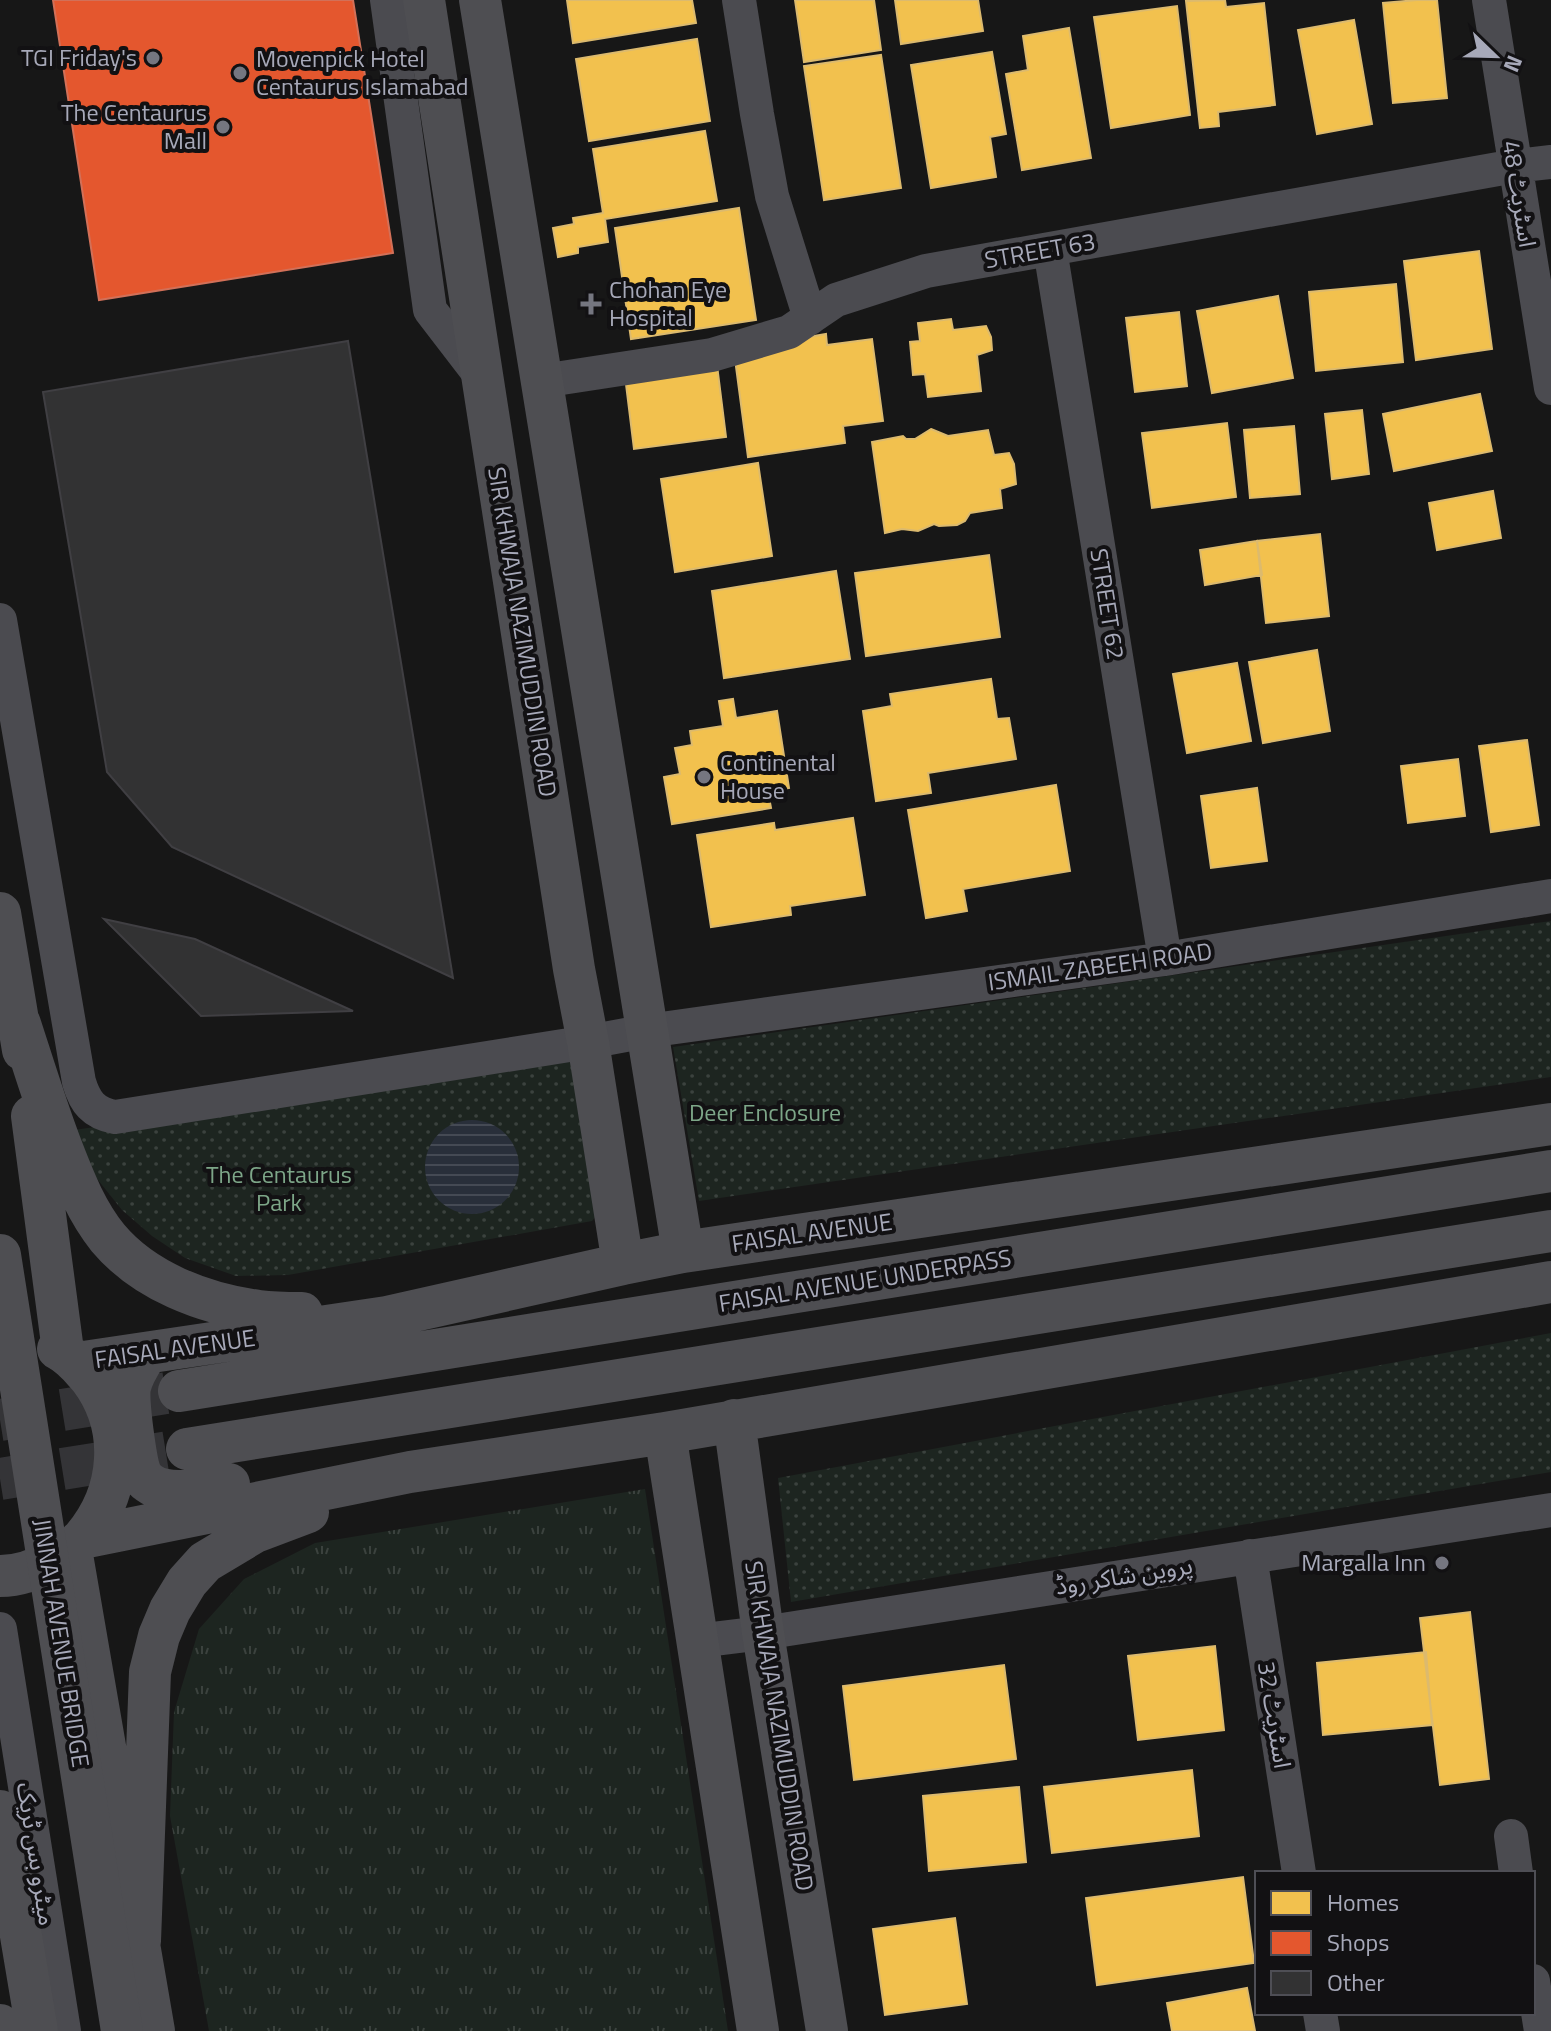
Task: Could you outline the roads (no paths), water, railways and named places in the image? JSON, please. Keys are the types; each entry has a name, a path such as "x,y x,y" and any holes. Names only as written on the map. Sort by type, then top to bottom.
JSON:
{"main road":[{"name":"SIR KHWAJA NAZIMUDDIN ROAD","path":"424,0 574,969 623,1264"},
{"path":"480,0 683,1252"},
{"path":"0,913 20,1024 70,1357"},
{"path":"574,969 635,952"},
{"path":"20,1024 50,1117 77,1186 107,1237 128,1259 164,1282 214,1302 261,1312 387,1317"},
{"name":"FAISAL AVENUE","path":"70,1357 147,1353 387,1317 683,1252 1551,1124"},
{"name":"FAISAL AVENUE UNDERPASS","path":"179,1391 1551,1171"},
{"path":"187,1449 1551,1231"},
{"name":"JINNAH AVENUE BRIDGE","path":"0,1255 122,2031"},
{"path":"77,1543 410,1472 665,1433 1551,1282"},
{"path":"0,1330 32,1336 70,1357 101,1393 114,1430 115,1468 105,1506 77,1543 41,1567 0,1576"},
{"path":"147,1353 137,1368 130,1388 130,1411 141,1474 163,1489 188,1491 298,1474 410,1472"},
{"name":"SIR KHWAJA NAZIMUDDIN ROAD","path":"734,1420 763,1633 827,2031"},
{"path":"665,1433 758,2031"},
{"path":"140,1941 150,1672 159,1636 175,1601 205,1562 255,1532 410,1472"},
{"path":"77,1543 154,2031"},
{"path":"0,1811 37,2031"}],"street":[{"path":"387,0 430,310 483,379"},
{"path":"739,0 772,196 810,318"},
{"name":"اسٹریٹ 48","path":"1489,0 1551,388"},
{"name":"STREET 63","path":"542,381 712,355 789,332 836,300 926,271 1551,162"},
{"name":"STREET 62","path":"1050,249 1165,959"},
{"name":"ISMAIL ZABEEH ROAD","path":"0,620 79,1082 84,1099 92,1108 115,1117 647,1031 1165,959 1551,896"},
{"name":"پروین شاکر روڈ","path":"697,1641 1551,1510"},
{"name":"اسٹریٹ 32","path":"1250,1556 1299,1871"},
{"name":"میٹرو بس ٹریک","path":"0,1629 64,2031"},
{"path":"1511,1836 1516,1871"},
{"path":"1535,1994 1541,2031"}],"tunnel":[{"path":"0,1420 179,1391"},
{"path":"0,1479 187,1449"}],"place":[{"name":"TGI Friday's","path":"153,58"},
{"name":"Movenpick Hotel Centaurus Islamabad","path":"240,73"},
{"name":"The Centaurus Mall","path":"223,127"},
{"name":"Chohan Eye Hospital","path":"591,304"},
{"name":"Continental House","path":"704,777"},
{"name":"Margalla Inn","path":"1442,1563"}],"park label":[{"name":"Deer Enclosure","path":"765,1113"},
{"name":"The Centaurus Park","path":"279,1189"}]}
